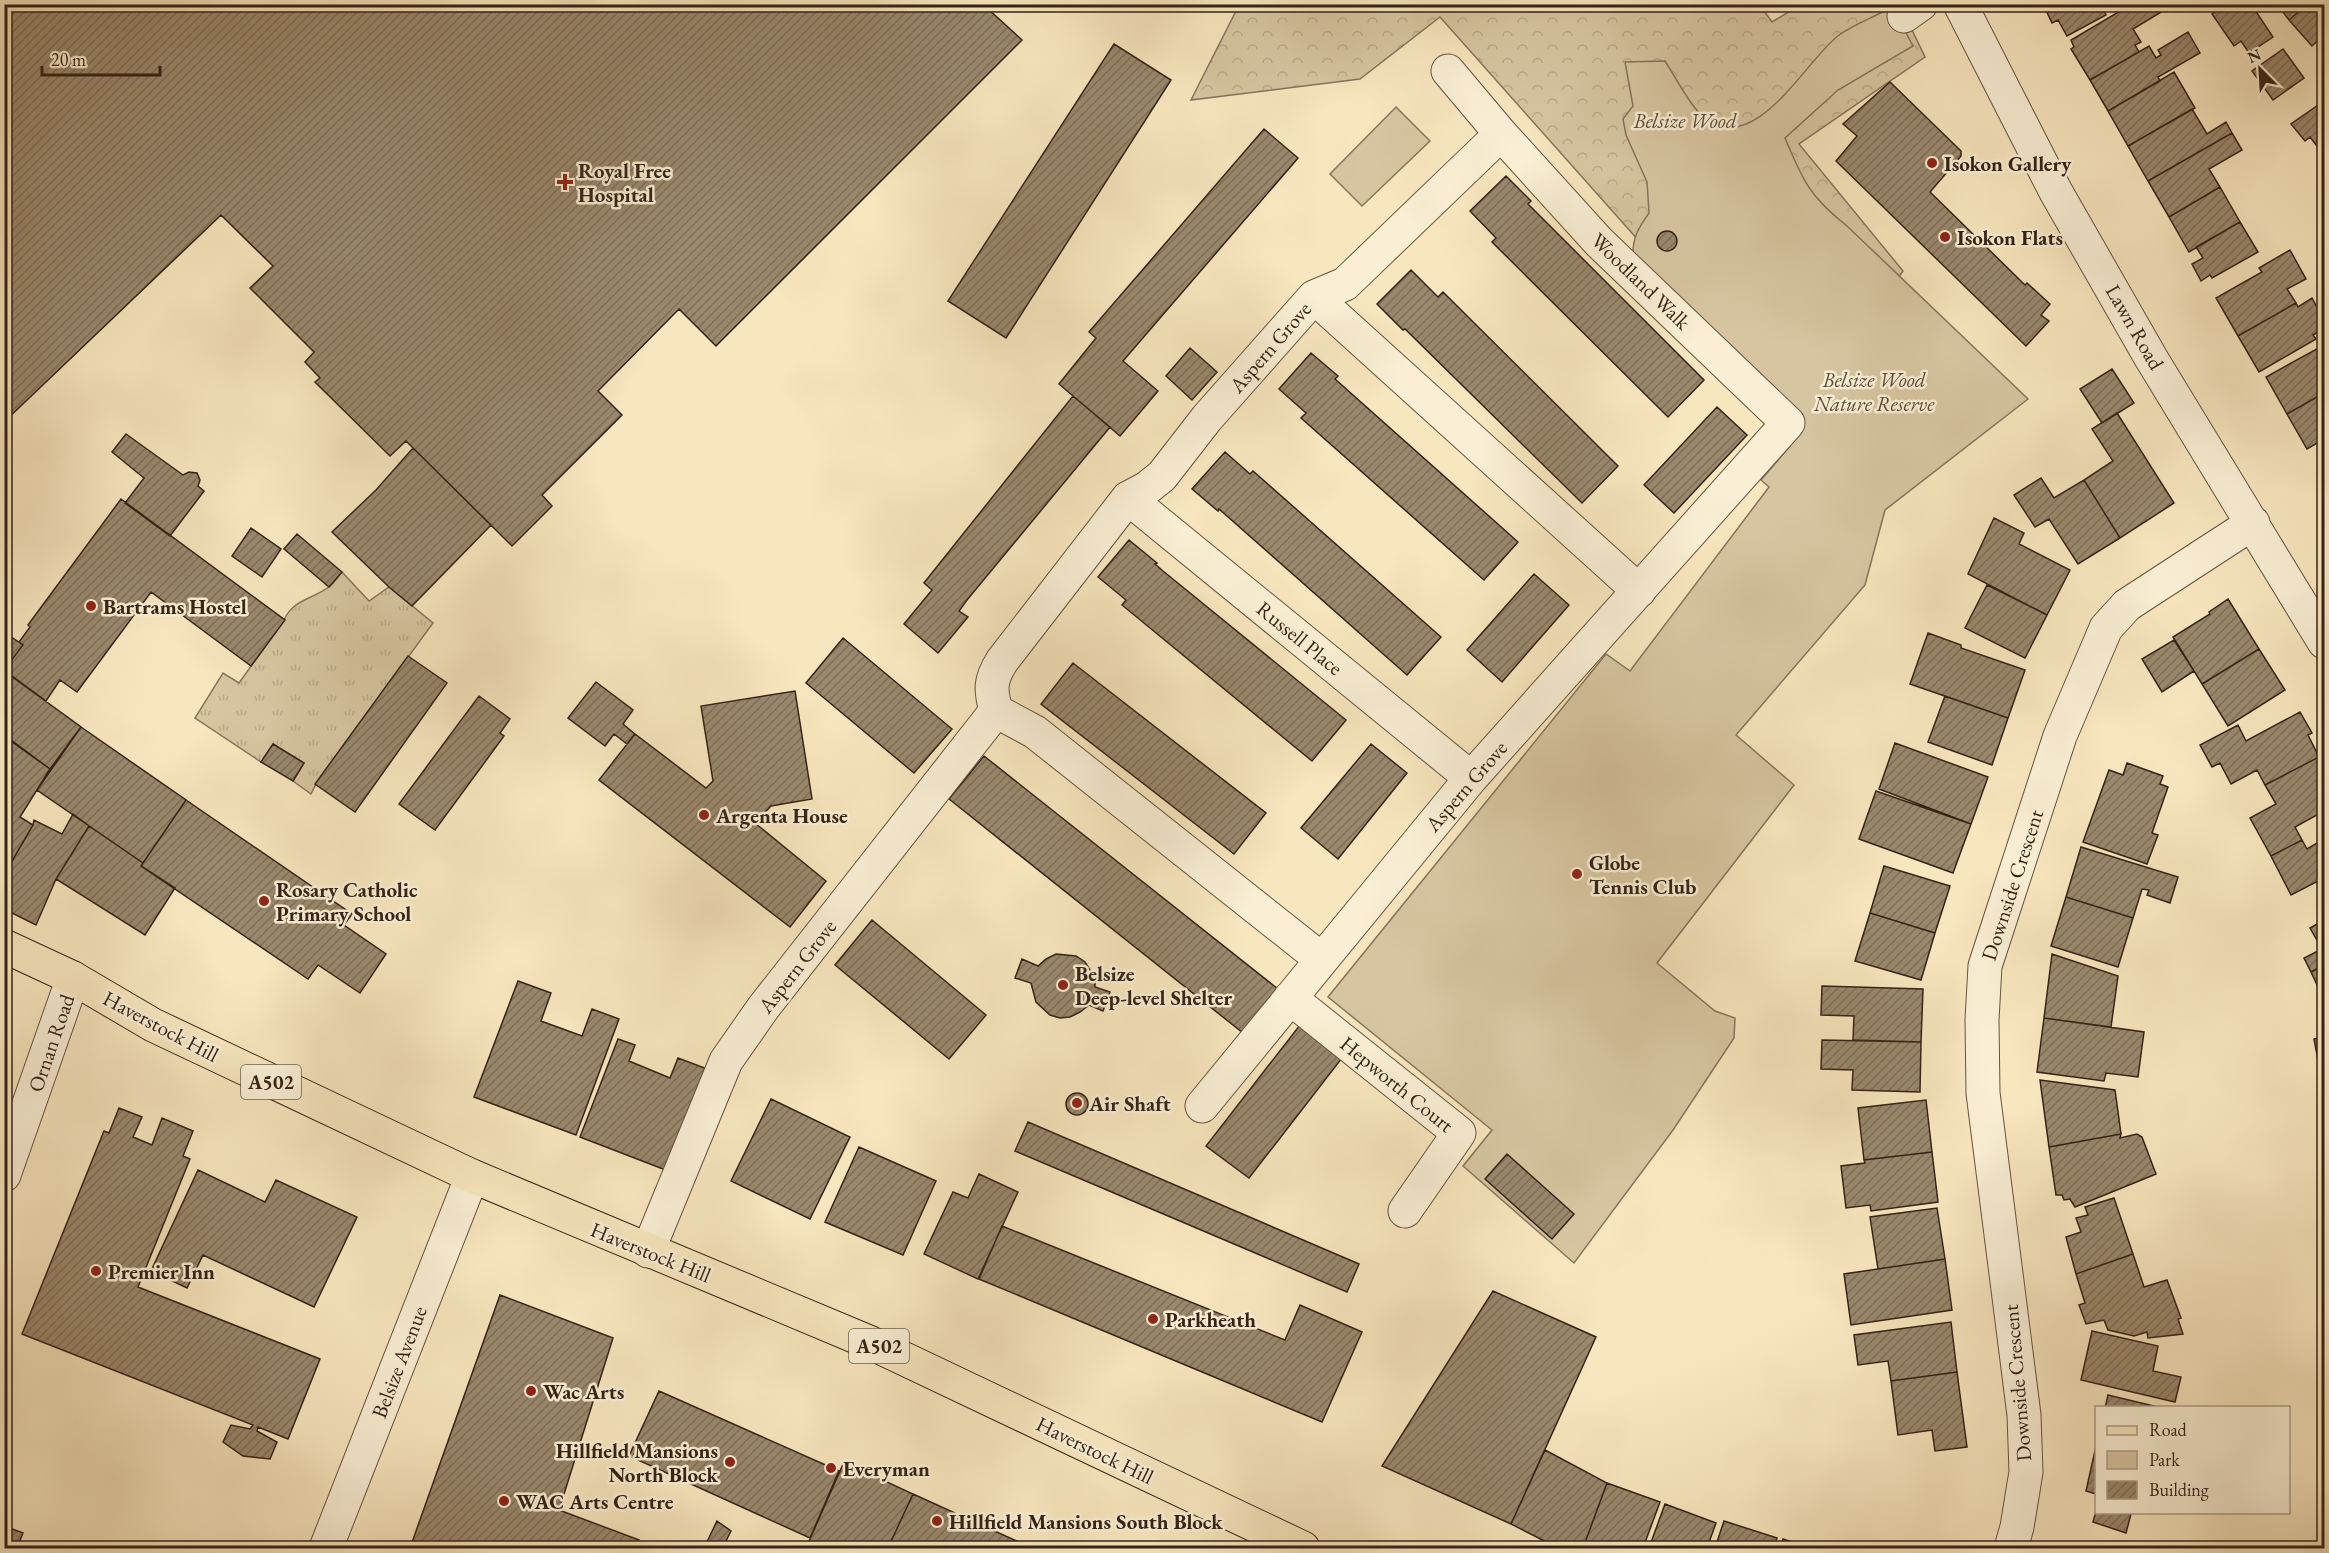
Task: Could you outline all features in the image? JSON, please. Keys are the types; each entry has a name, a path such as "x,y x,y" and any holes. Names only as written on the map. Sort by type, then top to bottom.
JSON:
{"main road":[{"name":"Haverstock Hill","path":"4,946 73,978 153,1025 472,1176 871,1343 1283,1544"}],"street":[{"name":"Lawn Road","path":"1960,4 2062,202 2151,358 2325,642"},
{"name":"Woodland Walk","path":"1448,71 1501,134 1599,242 1788,423"},
{"path":"1314,297 1345,284 1501,134"},
{"name":"Aspern Grove","path":"648,1251 726,1062 763,1008 996,711 991,692 994,674 1002,661 1128,498 1147,488 1162,476 1207,418 1314,297 1650,580"},
{"name":"Aspern Grove","path":"1202,1106 1471,778 1788,423"},
{"name":"Russell Place","path":"1128,498 1471,778"},
{"name":"Downside Crescent","path":"2011,1548 2017,1527 2026,1472 2024,1415 1983,1093 1982,1020 1985,966 2060,736 2106,628 2127,605 2253,523"},
{"path":"996,711 1035,732 1321,959"},
{"name":"Ornan Road","path":"4,1175 73,978"},
{"name":"Hepworth Court","path":"1290,998 1459,1132 1405,1211"},
{"name":"Belsize Avenue","path":"326,1548 472,1176"}],"green space":[{"name":"Belsize Wood","path":"1759,4 1772,22 1800,5 1900,5 1925,57 1799,144 1903,271 1798,420 1440,17 1360,79 1191,100 1239,5"},
{"name":"Globe Tennis Club","path":"1888,9 1896,14 1913,46 1838,90 1785,138 1803,177 1824,206 2028,399 1885,510 1865,585 1736,735 1794,785 1657,963 1715,1011 1735,1018 1734,1038 1673,1130 1574,1263 1463,1166 1492,1130 1328,997 1606,654 1630,671 1769,487 1761,480 1790,446 1633,256 1637,233 1649,213 1647,182 1626,135 1623,119 1633,106 1625,62 1665,61 1690,102 1708,121 1727,128 1745,125 1763,114 1780,99 1839,35"},
{"path":"1396,107 1430,141 1362,206 1330,174"},
{"path":"342,572 369,601 389,587 433,623 311,794 293,781 304,763 273,744 261,762 195,718 223,673 239,683 288,613 298,603 330,586"}],"building":[{"path":"4,4 991,4 987,8 1022,40 716,346 679,309 598,391 622,415 542,495 552,506 512,546 406,441 390,456 315,382 320,378 305,362 314,352 250,288 273,266 221,215 4,422"},
{"path":"2043,4 2100,4 2106,15 2067,36 2058,20 2052,23"},
{"path":"2132,4 2160,4 2163,11 2133,29 2141,42 2135,45 2139,52 2090,80 2071,49 2074,47 2071,40"},
{"path":"2226,4 2251,4 2273,37 2249,53 2241,41 2234,46 2212,14"},
{"path":"2277,4 2308,4 2289,20"},
{"path":"2308,4 2324,4 2324,35 2312,46 2289,20"},
{"path":"2188,32 2200,53 2158,77 2160,81 2108,111 2090,80 2149,46 2156,58 2161,55 2158,50"},
{"path":"1114,44 1171,80 1006,338 948,301"},
{"path":"2283,49 2304,78 2273,100 2252,71"},
{"path":"2174,72 2195,108 2128,146 2108,111"},
{"name":"Isokon Flats","path":"1890,82 1961,151 1961,156 1930,192 2025,285 2027,283 2050,304 2041,315 2049,321 2026,346 1836,161 1857,136 1843,124"},
{"path":"2321,103 2324,108 2324,146 2320,150 2310,137 2305,141 2291,124"},
{"path":"2192,109 2207,134 2226,122 2232,133 2148,181 2128,146"},
{"path":"1264,129 1298,158 1123,361 1158,391 1120,436 1059,384 1096,338 1089,332"},
{"path":"2232,133 2242,150 2209,169 2220,187 2169,217 2148,181"},
{"path":"1506,176 1531,201 1528,204 1704,380 1668,417 1492,242 1496,238 1470,211"},
{"path":"2220,187 2240,222 2189,252 2169,217"},
{"path":"2240,222 2258,252 2212,278 2210,275 2201,281 2192,264 2203,258 2196,247"},
{"path":"1667,231 1674,234 1677,241 1674,248 1667,251 1660,248 1657,241 1660,234"},
{"path":"2290,250 2306,279 2287,289 2296,303 2238,336 2216,298 2262,272 2259,268"},
{"path":"1411,270 1438,297 1443,292 1618,466 1582,503 1377,304"},
{"path":"2312,298 2324,320 2324,329 2313,335 2316,339 2259,372 2238,336 2296,303 2298,307"},
{"path":"2324,345 2324,393 2287,414 2266,377"},
{"path":"1190,348 1217,372 1192,400 1166,376"},
{"path":"1311,353 1338,376 1335,379 1518,542 1484,580 1301,418 1306,413 1279,389"},
{"path":"2112,369 2134,403 2102,423 2080,389"},
{"path":"2324,393 2324,439 2307,449 2287,414"},
{"path":"1073,396 1110,427 967,600 959,611 968,617 938,653 904,624 932,590 924,583"},
{"path":"1717,407 1747,435 1674,513 1644,485"},
{"path":"2117,413 2174,503 2120,538 2084,480 2113,461 2092,429"},
{"path":"126,434 183,475 189,472 197,473 200,480 198,486 204,491 170,536 125,503 144,478 112,452"},
{"path":"413,448 491,525 412,606 332,532 376,490"},
{"path":"1225,452 1250,474 1253,471 1441,637 1407,675 1219,509 1218,511 1192,489"},
{"path":"2041,478 2054,498 2084,480 2120,538 2078,564 2049,519 2035,527 2014,495"},
{"name":"Bartrams Hostel","path":"121,499 285,620 251,666 151,592 77,692 60,680 46,701 4,670 23,645 19,642 30,627 28,625"},
{"path":"1994,518 2024,533 2019,544 2070,570 2047,615 1968,574"},
{"path":"251,528 281,549 262,577 232,556"},
{"path":"297,534 342,572 329,587 284,549"},
{"path":"1129,540 1157,563 1155,564 1163,571 1346,720 1312,761 1122,605 1126,600 1098,577"},
{"path":"1534,574 1569,605 1502,682 1467,650"},
{"path":"1987,585 2047,615 2025,658 1965,628"},
{"path":"2228,599 2259,649 2202,684 2173,637 2210,614 2209,612"},
{"path":"4,632 23,645 4,670"},
{"path":"1928,633 1961,645 1961,648 2025,670 2008,718 1910,684"},
{"path":"843,638 952,729 914,773 806,683"},
{"path":"2174,640 2194,671 2162,692 2142,659"},
{"path":"2259,649 2285,690 2228,726 2202,684"},
{"path":"408,656 447,683 355,812 315,784"},
{"path":"1073,663 1266,813 1234,854 1041,704"},
{"path":"4,671 81,727 50,769 4,736"},
{"path":"596,682 633,710 623,724 635,734 627,744 614,734 605,746 568,718"},
{"name":"Argenta House","path":"795,691 812,799 771,806 755,823 826,881 790,927 599,780 635,734 706,788 713,781 701,706"},
{"path":"479,696 510,719 500,733 504,736 435,830 399,804"},
{"path":"1945,696 2008,718 1992,765 1928,742"},
{"path":"2300,712 2312,733 2308,735 2319,757 2265,785 2257,770 2231,784 2220,763 2212,767 2200,745 2238,725 2246,741"},
{"path":"81,727 186,800 143,863 37,790"},
{"path":"11,740 50,769 20,817 33,825 4,875 4,751"},
{"path":"1895,743 1988,777 1971,824 1879,789"},
{"path":"273,744 304,763 293,781 261,762"},
{"path":"1371,744 1407,773 1338,859 1301,828"},
{"path":"984,756 1278,989 1243,1033 949,799"},
{"path":"2319,757 2324,767 2324,811 2295,827 2302,840 2271,856 2250,818 2276,804 2265,785"},
{"path":"2127,763 2163,776 2160,784 2168,787 2152,833 2158,835 2147,864 2083,842 2109,770 2123,775"},
{"path":"1876,791 1971,824 1953,873 1859,839"},
{"name":"Rosary Catholic Primary School","path":"186,800 352,914 344,925 386,954 360,993 318,965 308,979 141,866"},
{"path":"73,814 89,826 56,879 36,925 4,909 4,875 34,820 62,834"},
{"path":"89,826 143,863 141,866 175,888 145,935 56,879"},
{"path":"2324,839 2324,894 2318,881 2291,895 2271,856 2302,840 2307,849"},
{"path":"2081,847 2178,877 2170,903 2147,895 2149,890 2142,889 2133,918 2066,897"},
{"path":"1884,866 1950,886 1935,933 1870,913"},
{"path":"2066,897 2133,918 2118,967 2051,946"},
{"path":"1870,913 1935,933 1921,980 1855,961"},
{"path":"872,920 986,1015 949,1059 835,965"},
{"path":"2324,920 2324,965 2311,972 2304,958 2322,949 2310,928"},
{"name":"Belsize Deep-level Shelter","path":"1056,954 1076,956 1085,962 1095,978 1095,987 1110,992 1103,1011 1089,1005 1070,1017 1060,1018 1050,1015 1036,1002 1031,983 1015,978 1022,959 1038,966"},
{"path":"2052,954 2118,976 2111,1027 2044,1018"},
{"path":"2324,965 2324,987 2319,989 2311,972"},
{"path":"518,981 551,993 541,1021 582,1036 592,1009 619,1019 576,1135 474,1097"},
{"path":"1822,986 1923,989 1921,1042 1853,1040 1854,1016 1821,1015"},
{"path":"2044,1018 2144,1032 2138,1077 2106,1073 2104,1081 2037,1072"},
{"path":"1300,1025 1342,1058 1249,1178 1206,1146"},
{"path":"2324,1037 2324,1071 2320,1071 2314,1039"},
{"path":"618,1039 635,1045 629,1061 670,1078 678,1058 715,1072 676,1174 580,1137"},
{"path":"1822,1040 1921,1042 1920,1092 1852,1090 1853,1070 1821,1069"},
{"path":"2040,1080 2115,1090 2121,1134 2049,1147"},
{"name":"Air Shaft","path":"1077,1093 1085,1096 1088,1104 1085,1112 1077,1115 1069,1112 1066,1104 1069,1096"},
{"path":"771,1099 850,1137 810,1219 731,1181"},
{"path":"1926,1100 1932,1152 1864,1160 1858,1108"},
{"name":"Premier Inn","path":"119,1108 142,1117 133,1137 152,1145 162,1118 193,1131 183,1156 190,1159 138,1287 320,1359 288,1439 258,1427 257,1431 277,1442 270,1459 243,1456 223,1442 231,1425 250,1429 253,1425 22,1334 104,1131 109,1133"},
{"path":"1028,1122 1359,1264 1347,1292 1015,1151"},
{"path":"2121,1134 2120,1138 2137,1134 2142,1137 2156,1174 2075,1207 2070,1199 2064,1200 2062,1195 2056,1195 2049,1147"},
{"path":"859,1147 936,1181 903,1255 825,1222"},
{"path":"1932,1152 1938,1202 1871,1211 1870,1205 1846,1208 1841,1166 1865,1163 1864,1160"},
{"path":"1507,1154 1574,1214 1552,1239 1485,1179"},
{"path":"198,1170 265,1202 276,1180 357,1217 314,1307 203,1255 187,1288 151,1271"},
{"path":"979,1174 1018,1192 978,1279 924,1254 953,1192 968,1198"},
{"path":"2114,1198 2133,1254 2076,1274 2066,1237 2081,1232 2076,1218 2088,1215 2085,1207"},
{"path":"1937,1208 1945,1259 1878,1269 1870,1217"},
{"name":"Parkheath","path":"1002,1226 1285,1340 1300,1305 1362,1332 1322,1422 979,1279"},
{"path":"2133,1254 2144,1287 2167,1280 2181,1318 2178,1319 2183,1334 2148,1338 2147,1332 2134,1336 2108,1330 2104,1320 2086,1324 2079,1305 2085,1303 2076,1274"},
{"path":"1945,1259 1952,1310 1851,1325 1844,1274"},
{"path":"1493,1291 1596,1337 1511,1524 1382,1466"},
{"name":"Wac Arts","path":"500,1295 613,1338 559,1510 639,1540 635,1548 410,1548"},
{"path":"1951,1322 1957,1372 1891,1381 1888,1361 1858,1365 1854,1335"},
{"path":"2092,1331 2158,1346 2153,1371 2181,1377 2175,1402 2081,1380"},
{"path":"1957,1372 1967,1447 1935,1451 1932,1430 1898,1435 1891,1381"},
{"name":"Hillfield Mansions North Block","path":"659,1391 839,1471 810,1538 629,1456"},
{"path":"2108,1395 2154,1406 2105,1406"},
{"path":"1545,1450 1607,1483 1583,1548 1558,1548 1511,1524"},
{"path":"2095,1450 2095,1494 2086,1491"},
{"path":"844,1462 913,1494 888,1548 806,1548"},
{"path":"1607,1483 1660,1502 1643,1548 1583,1548"},
{"name":"Hillfield Mansions South Block","path":"913,1494 1032,1548 888,1548"},
{"path":"1665,1504 1716,1523 1707,1548 1649,1548"},
{"path":"2095,1514 2131,1514 2126,1533 2093,1522"},
{"path":"717,1521 731,1531 726,1541 743,1548 704,1548"},
{"path":"1724,1521 1777,1538 1773,1548 1715,1548"},
{"path":"4,1526 23,1533 17,1548 4,1548"},
{"path":"1783,1539 1811,1548 1780,1548"}],"place":[{"name":"Isokon Gallery","path":"1932,163"},
{"name":"Royal Free Hospital","path":"565,182"},
{"name":"Isokon Flats","path":"1945,237"},
{"name":"Bartrams Hostel","path":"91,606"},
{"name":"Argenta House","path":"704,815"},
{"name":"Globe Tennis Club","path":"1577,874"},
{"name":"Rosary Catholic Primary School","path":"264,901"},
{"name":"Belsize Deep-level Shelter","path":"1063,985"},
{"name":"Air Shaft","path":"1077,1103"},
{"name":"Premier Inn","path":"96,1271"},
{"name":"Parkheath","path":"1153,1319"},
{"name":"Wac Arts","path":"531,1391"},
{"name":"Hillfield Mansions North Block","path":"730,1462"},
{"name":"Everyman","path":"831,1468"},
{"name":"WAC Arts Centre","path":"504,1501"},
{"name":"Hillfield Mansions South Block","path":"937,1521"}],"park label":[{"name":"Belsize Wood Nature Reserve","path":"1874,391"}]}
